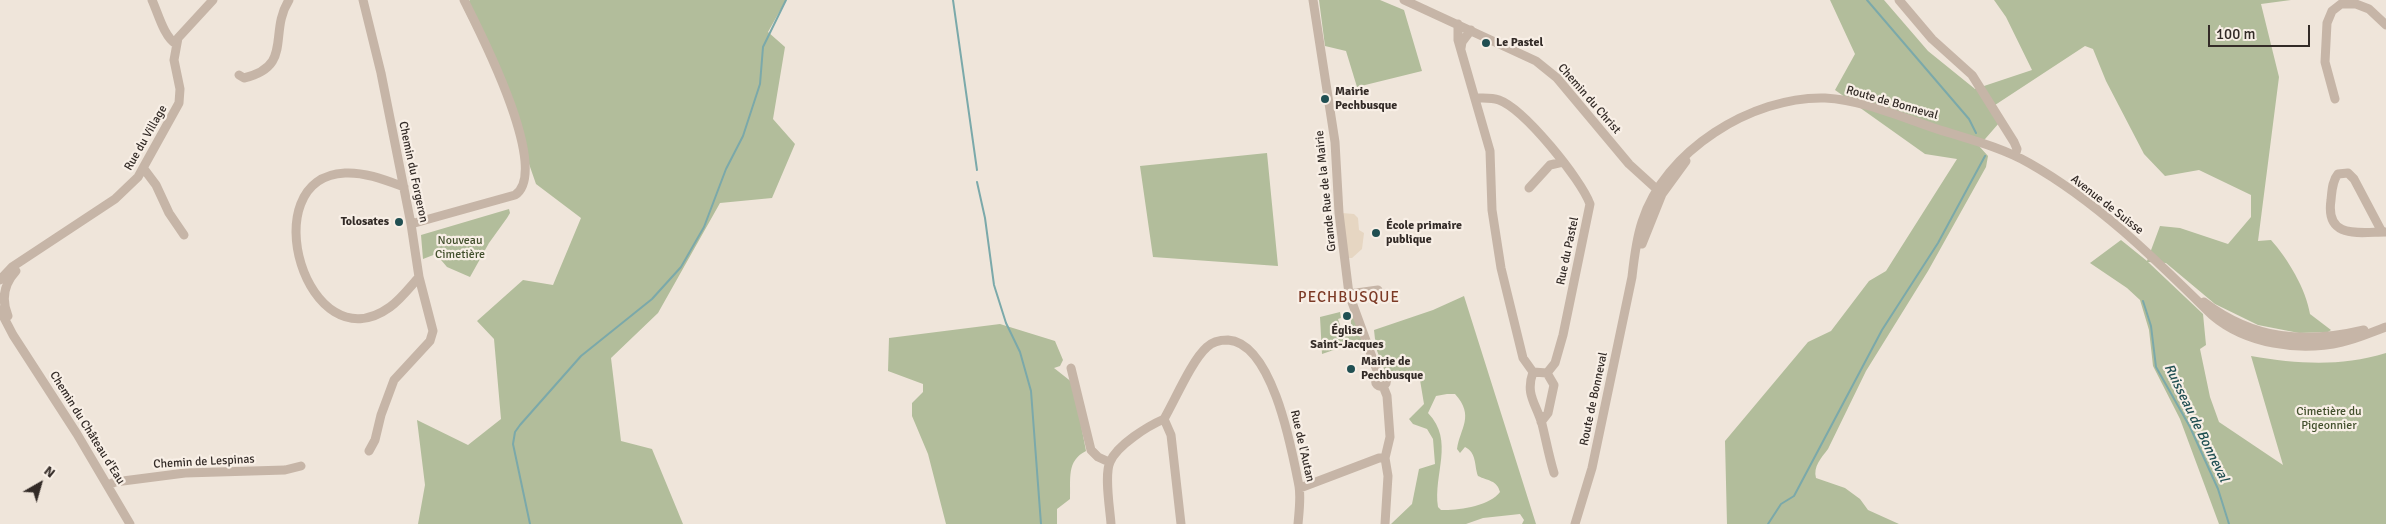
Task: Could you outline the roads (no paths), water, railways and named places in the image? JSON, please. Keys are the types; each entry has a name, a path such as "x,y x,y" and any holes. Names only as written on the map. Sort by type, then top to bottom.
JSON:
{"street":[{"path":"152,0 172,42 176,44 183,32 213,0"},
{"path":"239,75 244,78 250,77 264,72 271,65 278,49 280,17 289,0"},
{"name":"Chemin du Forgeron","path":"363,0 381,73 411,224 419,277 432,323 433,336 394,380 381,414 375,440 369,451"},
{"path":"411,224 515,195 520,192 526,178 521,140 502,79 464,0"},
{"name":"Grande Rue de la Mairie","path":"1313,0 1335,142 1340,213 1349,294 1379,376 1376,378 1376,383 1378,386 1383,386 1387,396 1390,438 1385,458 1388,476 1385,524"},
{"name":"Chemin du Christ","path":"1404,0 1527,55 1548,70 1629,164 1659,192"},
{"path":"1898,0 1932,39 1979,84 2014,142 2017,149 2015,156"},
{"path":"2335,99 2325,62 2327,23 2332,11 2341,4 2356,4 2369,9 2386,25"},
{"path":"1458,24 1458,40 1490,150 1492,210 1501,268 1523,358 1533,372"},
{"path":"1461,48 1462,42 1471,30"},
{"name":"Rue du Village","path":"4,278 115,199 133,184 144,169 179,103 180,89 174,60 176,44"},
{"name":"Rue du Pastel","path":"1476,98 1489,97 1507,104 1517,112 1563,162 1587,197 1590,209 1563,335 1555,363 1547,372"},
{"name":"Route de Bonneval","path":"1575,524 1592,468 1632,277 1646,229 1659,192 1707,138 1757,111 1796,100 1826,98 1876,109 2015,156"},
{"name":"Avenue de Suisse","path":"2015,156 2045,173 2107,218 2225,326 2261,340 2294,346 2329,344 2352,340 2386,327"},
{"path":"1529,188 1550,165 1563,162"},
{"path":"144,169 156,185 169,213 184,235"},
{"path":"404,187 366,175 344,173 320,182 306,196 298,215 296,248 301,269 311,289 325,304 344,316 366,317 378,314 390,307 419,277"},
{"path":"2348,173 2354,179 2384,232 2348,233 2337,226 2330,208 2334,181 2338,174 2348,173"},
{"name":"Chemin du Château d'Eau","path":"4,278 3,317 108,485 130,524"},
{"name":"Avenue de Suisse","path":"2178,282 2221,314 2244,326 2269,334 2293,338 2327,337 2364,330 2386,322"},
{"path":"1349,294 1378,290"},
{"name":"Rue de l'Autan","path":"1164,419 1199,357 1207,347 1224,340 1233,340 1242,344 1252,353 1261,366 1280,403 1300,488 1298,524"},
{"path":"1070,368 1092,450 1098,457 1110,462"},
{"path":"1533,372 1547,372 1554,385 1548,413 1542,422"},
{"path":"1533,372 1529,382 1530,392 1542,422 1554,473"},
{"path":"1111,524 1110,462 1117,452 1146,427 1164,419 1171,435 1181,524"},
{"path":"1300,488 1378,458 1385,458"},
{"name":"Chemin de Lespinas","path":"108,485 115,482 185,473 285,470 301,466"}],"waterway":[{"path":"530,524 513,444 515,432 581,356 652,299 681,267 704,227 726,169 743,136 760,84 763,47 786,0"},
{"path":"953,0 977,170"},
{"name":"Ruisseau de Bonneval","path":"1867,0 1969,119 1976,133"},
{"path":"1768,524 1781,504 1794,496 1882,330 1938,243 1985,156"},
{"path":"977,182 985,218 994,285 1006,323 1020,352 1031,391 1041,524"},
{"name":"Ruisseau de Bonneval","path":"2143,301 2151,326 2156,367 2190,427 2218,489 2229,524"}],"place":[{"name":"Le Pastel","path":"1486,43"},
{"name":"Mairie Pechbusque","path":"1325,99"},
{"name":"Tolosates","path":"399,222"},
{"name":"École primaire publique","path":"1376,233"},
{"name":"Église Saint-Jacques","path":"1347,316"},
{"name":"Mairie de Pechbusque","path":"1351,369"}],"district":[{"name":"PECHBUSQUE","path":"1349,298"}],"park label":[{"name":"Nouveau Cimetière","path":"460,248"},
{"name":"Cimetière du Pigeonnier","path":"2329,419"}]}
